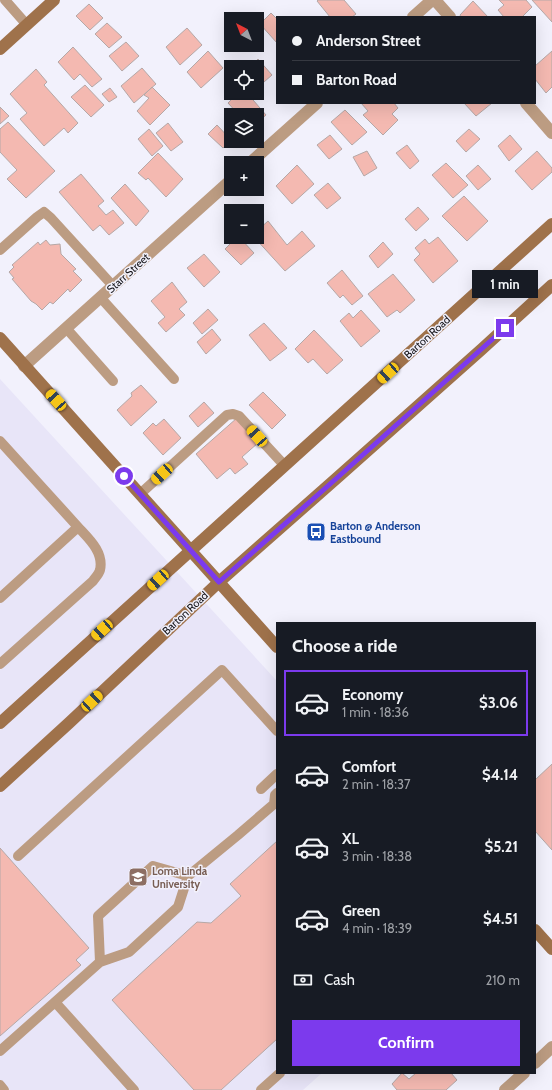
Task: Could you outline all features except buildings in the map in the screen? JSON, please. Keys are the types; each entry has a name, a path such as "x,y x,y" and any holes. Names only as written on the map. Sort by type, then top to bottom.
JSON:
{"main road":[{"path":"0,49 54,0"},
{"name":"Barton Road","path":"0,723 552,224"},
{"name":"Barton Road","path":"0,786 219,582 350,467 552,285"},
{"path":"0,338 276,646"},
{"path":"536,931 552,949"}],"street":[{"path":"414,16 432,0"},
{"path":"435,0 449,16"},
{"path":"258,156 316,104"},
{"path":"527,104 552,133"},
{"name":"Starr Street","path":"24,366 224,186"},
{"path":"536,1062 552,1047"},
{"path":"505,1090 523,1074"}],"lane":[{"path":"5,0 27,25"},
{"path":"0,250 36,217 44,212 113,286"},
{"path":"100,298 174,379"},
{"path":"66,328 113,381"},
{"path":"140,494 227,415 233,414 239,416 285,466"},
{"path":"0,441 91,540 100,556 100,571 93,581 0,664"},
{"path":"0,598 78,527"},
{"path":"18,856 222,670 276,730"},
{"path":"261,789 276,775"},
{"path":"0,1051 100,962 128,952 178,907 188,876 238,835 276,799"},
{"path":"100,962 98,916 154,866 188,876"},
{"path":"55,1002 134,1090"},
{"path":"262,1090 279,1074"},
{"path":"0,1086 4,1090"}],"shaded area":[{"name":"Loma Linda University","path":"0,379 276,680 276,1074 321,1074 303,1090 0,1090"}],"place":[{"name":"Barton @ Anderson Eastbound","path":"316,532"},
{"name":"Loma Linda University","path":"138,877"}],"route":[{"path":"124,476 219,582 505,328"}]}
